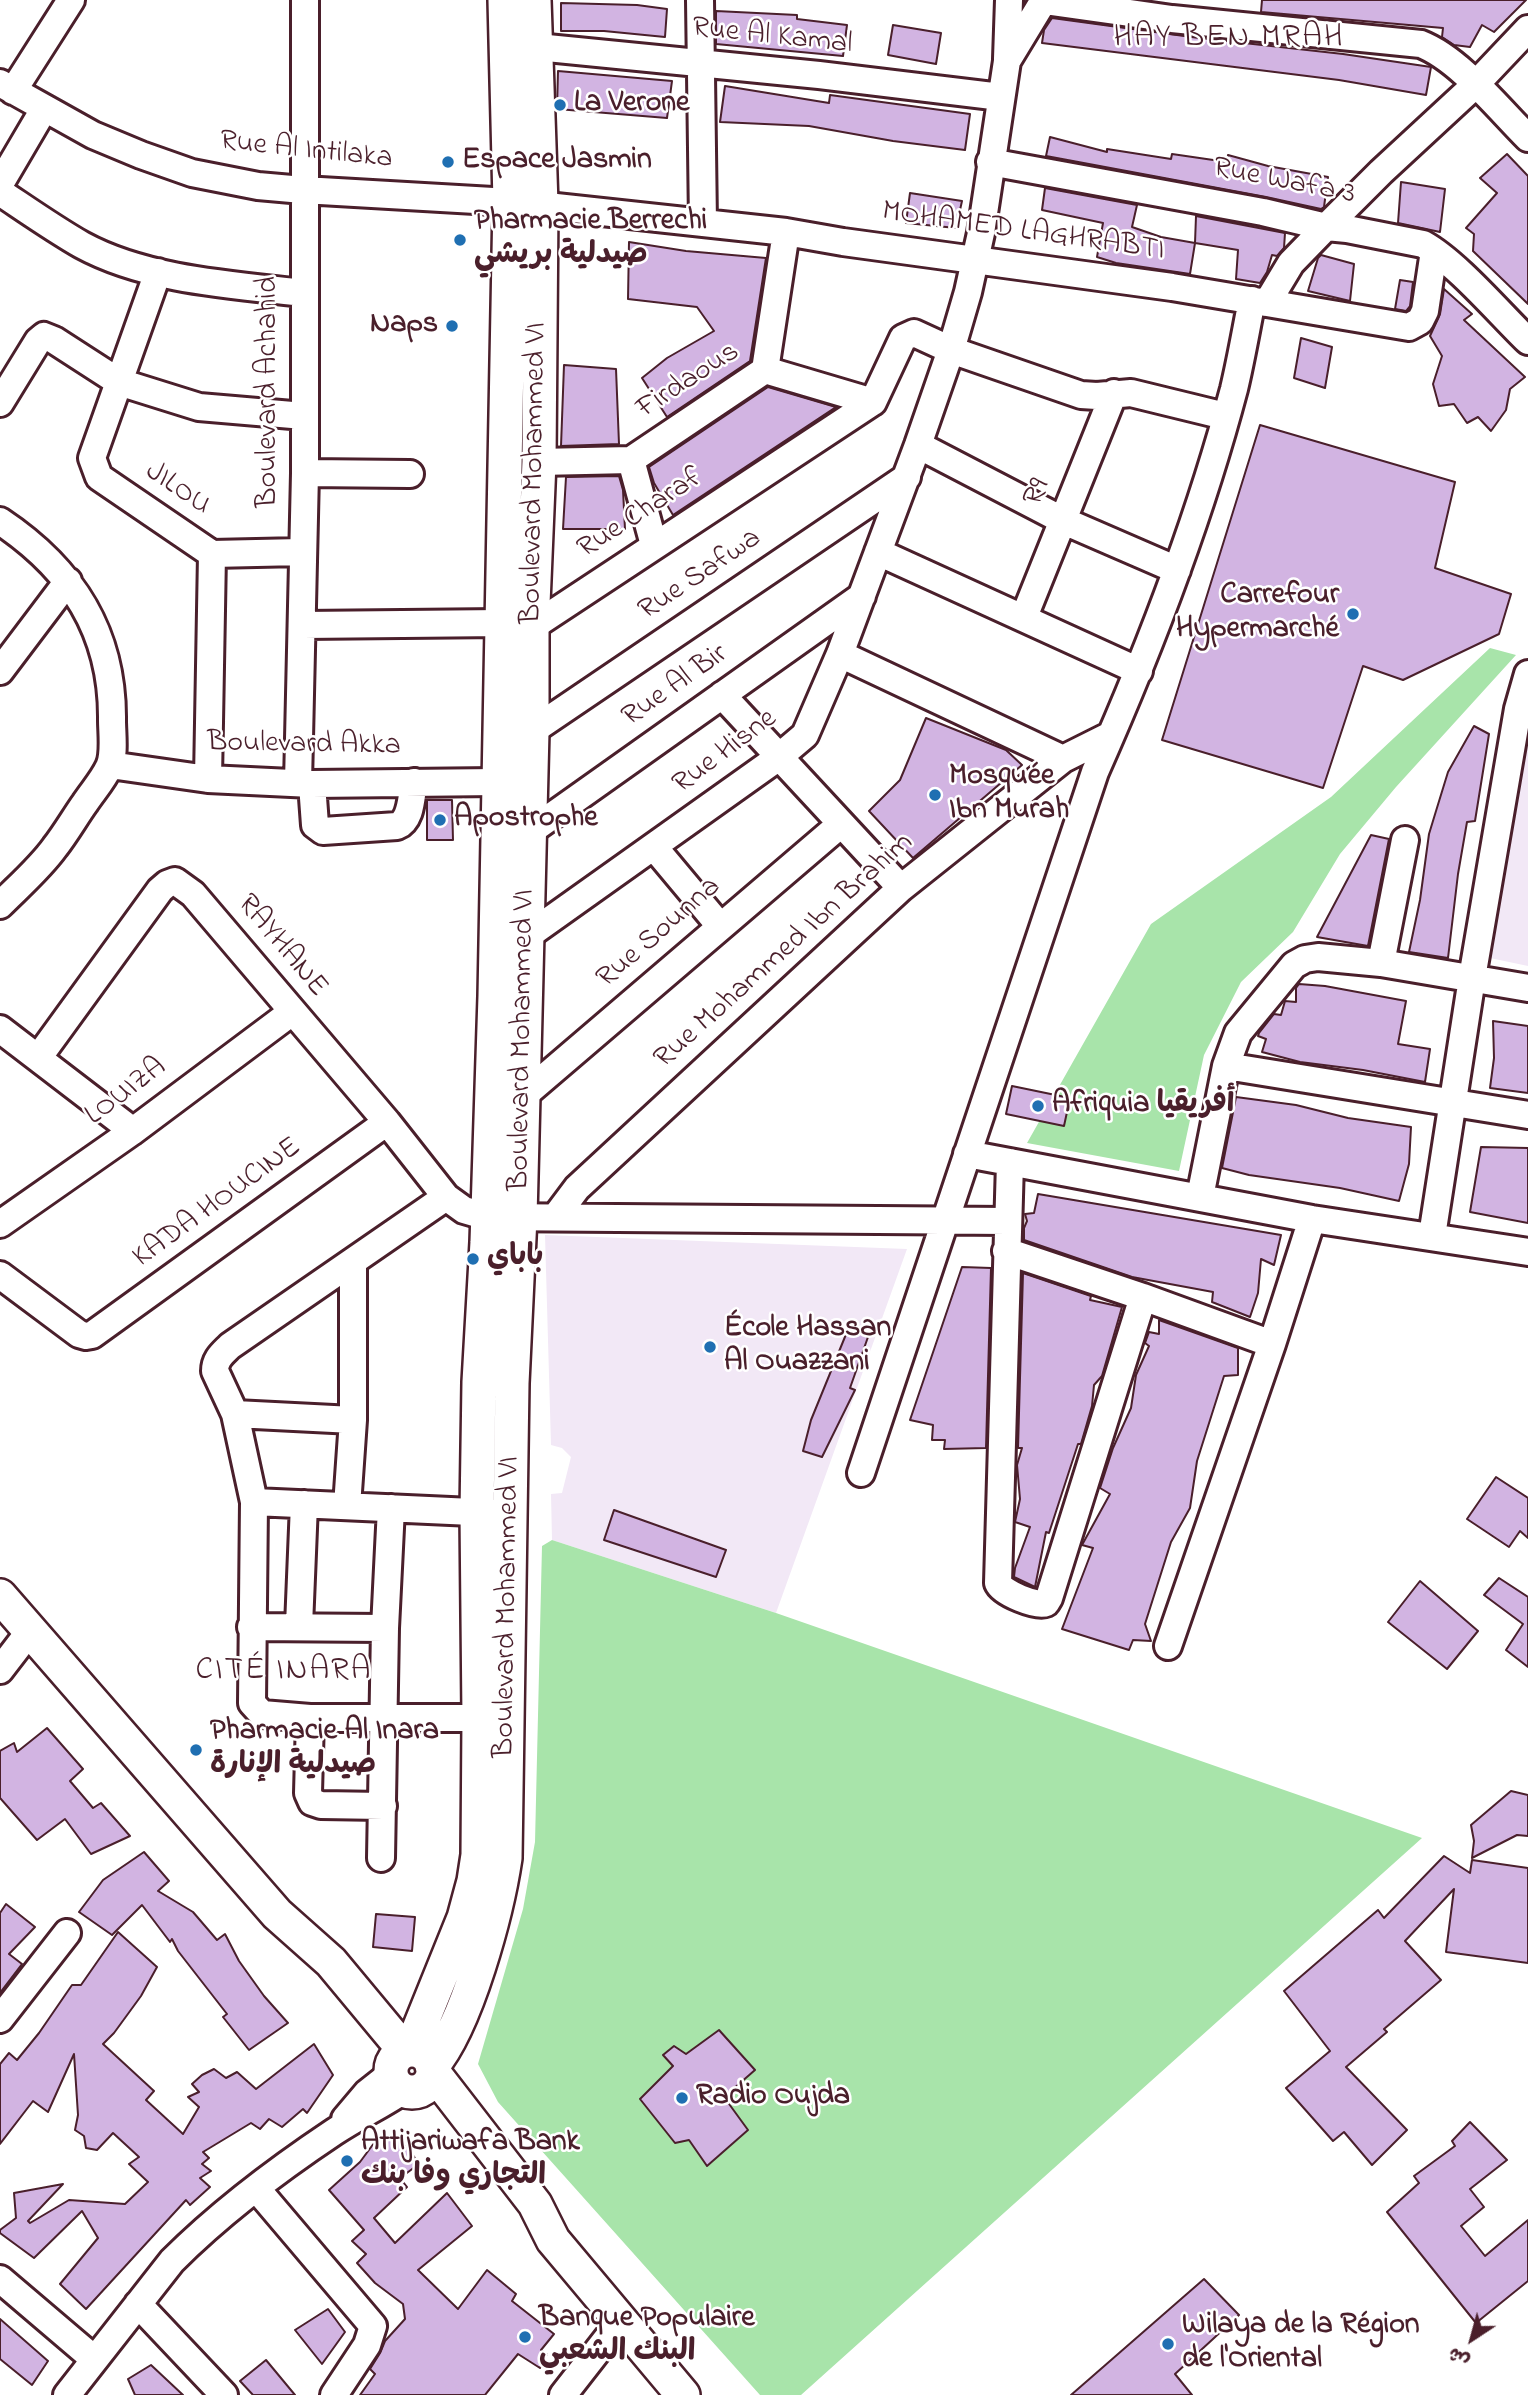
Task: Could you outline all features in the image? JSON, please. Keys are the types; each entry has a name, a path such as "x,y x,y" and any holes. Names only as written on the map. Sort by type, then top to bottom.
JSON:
{"main road":[{"name":"Boulevard Mohammed VI","path":"411,2070 450,2040 472,1985 500,1891 505,1858 512,1383 504,1217 497,782 539,462 525,203 505,0"},
{"name":"Boulevard Mohammed VI","path":"411,2070 464,1918 478,1855 479,1382 523,1096 532,731 517,625 525,203 537,47 534,0"},
{"path":"0,1596 277,1914 307,1966 411,2070 505,2201 520,2217 553,2241 683,2395"}],"street":[{"path":"7,87 71,0"},
{"name":"Boulevard Achahid","path":"304,0 305,473 301,552 305,784 315,825 323,831 404,824 414,782"},
{"path":"700,0 703,223"},
{"path":"1009,0 1007,61 975,259 951,350 878,552 1139,671"},
{"path":"1007,61 1044,1 1172,19 1421,44 1444,56 1528,138"},
{"path":"861,1473 1094,772 1139,671 1177,570 1208,477 1260,301 1326,227 1389,164 1475,85 1528,29"},
{"name":"Rue Al Kamal","path":"537,47 1001,97"},
{"name":"Rue Al Intilaka","path":"7,87 93,135 192,173 258,186 525,203"},
{"path":"0,184 44,109"},
{"name":"Rue Wafa 3","path":"990,162 1414,242 1434,251 1528,341"},
{"path":"0,192 84,245 115,258 192,280 304,293"},
{"name":"MOHAMED LAGHRABTI","path":"525,203 786,232 1260,301 1409,327 1420,321 1425,311 1434,251"},
{"path":"765,370 786,232"},
{"name":"JILOU","path":"158,271 92,458 99,477 212,554 208,779"},
{"path":"873,402 903,338 915,333 951,350 1081,395 1114,393 1148,396 1225,416"},
{"path":"0,403 38,341 44,336 119,382 199,407 304,416"},
{"name":"Firdaous","path":"539,462 631,460 765,370 873,402"},
{"name":"R9","path":"1024,617 1114,393"},
{"name":"Rue Charaf","path":"517,625 654,545 873,402"},
{"path":"918,445 1064,521 1177,570"},
{"path":"631,460 654,545"},
{"path":"305,473 410,474"},
{"name":"Rue Safwa","path":"532,731 907,477"},
{"path":"0,521 30,542 68,582 94,625 107,658 112,705 110,765 54,849 0,905"},
{"path":"212,554 301,552"},
{"name":"Rue Hisne","path":"526,937 654,848 805,735 840,654 878,552"},
{"path":"0,671 68,582"},
{"name":"Rue Al Bir","path":"528,834 862,596"},
{"path":"303,625 517,625"},
{"path":"840,654 1063,759"},
{"path":"1432,1236 1472,978 1518,709 1528,674"},
{"path":"722,695 901,888"},
{"name":"Rue Mohammed Ibn Brahim","path":"556,1216 577,1188 901,888 1063,759 1111,735"},
{"name":"Boulevard Akka","path":"110,765 208,779 305,784 497,782"},
{"name":"Rue Sounna","path":"523,1096 841,824"},
{"path":"1381,963 1405,840"},
{"path":"654,848 720,926"},
{"name":"RAYHANE","path":"38,1058 160,890 175,881 193,894 387,1122 446,1197 464,1210 504,1217"},
{"path":"1200,1197 1226,1066 1238,1033 1294,965 1305,959 1318,957 1381,963 1528,988"},
{"name":"LOUIZA","path":"0,1224 133,1131 292,1012"},
{"path":"0,1029 133,1131"},
{"path":"1226,1066 1528,1115"},
{"name":"KADA HOUCINE","path":"0,1275 79,1334 92,1335 387,1122"},
{"path":"967,1154 1312,1219 1528,1252"},
{"path":"1010,1162 998,1583 1003,1590 1040,1605 1046,1603 1049,1598 1143,1297"},
{"path":"446,1197 230,1346 219,1356 215,1371 235,1414 254,1502 251,1628 252,1703 255,1709 262,1714 310,1718 480,1718"},
{"path":"504,1217 1007,1221"},
{"path":"1168,1646 1312,1219"},
{"path":"1006,1251 1272,1344"},
{"path":"347,1506 353,1420 353,1261"},
{"path":"235,1414 353,1420"},
{"path":"254,1502 509,1513"},
{"path":"299,1626 304,1504"},
{"path":"381,1858 385,1628 391,1508"},
{"path":"251,1628 385,1628"},
{"path":"0,1670 30,1631"},
{"path":"310,1718 308,1793 312,1802 321,1805 383,1806"},
{"path":"0,2019 67,1933"},
{"name":"Boulevard Mohammed VI","path":"67,2395 172,2261 192,2241 256,2188 336,2131 367,2093 411,2070"},
{"path":"256,2188 373,2326 367,2345 334,2395"},
{"path":"0,2279 94,2359"},
{"path":"138,2304 224,2395"},
{"path":"563,2395 620,2322"}],"shaded area":[{"path":"1528,736 1528,966 1490,958"},
{"name":"École Hassan Al Ouazzani","path":"545,1235 907,1249 776,1613 552,1540 551,1494 562,1493 571,1457 562,1448 551,1445"}],"green space":[{"path":"1490,648 1516,655 1396,787 1340,854 1293,932 1241,982 1204,1055 1179,1171 1027,1143 1151,924 1331,797"},
{"path":"552,1540 776,1613 1422,1838 801,2395 760,2395 498,2102 478,2064 523,1909 535,1842 542,1546"}],"building":[{"path":"1262,0 1526,0 1494,32 1482,25 1470,47 1454,45 1442,37 1443,28 1261,12"},
{"path":"561,3 637,5 667,9 665,37 604,31 561,31"},
{"path":"716,11 797,15 797,19 847,25 843,56 716,44"},
{"path":"1052,18 1431,67 1426,95 1339,80 1042,43 1044,30"},
{"path":"893,25 941,33 936,64 888,55"},
{"path":"558,71 672,81 667,118 557,109"},
{"path":"725,86 829,103 830,95 970,114 965,150 809,126 720,122"},
{"path":"1050,137 1107,152 1107,149 1171,159 1172,154 1227,162 1228,155 1268,166 1328,177 1324,207 1321,209 1046,156"},
{"path":"1507,154 1528,176 1528,304 1473,251 1474,234 1466,228 1497,193 1480,178"},
{"path":"1401,182 1445,189 1440,232 1398,223"},
{"path":"1045,188 1137,205 1132,227 1161,237 1195,243 1190,274 1116,263 1097,257 1103,223 1042,210"},
{"path":"910,193 962,201 956,228 906,223"},
{"path":"1196,216 1285,233 1284,248 1277,256 1272,255 1267,272 1260,283 1236,279 1238,250 1195,243"},
{"path":"629,242 686,251 766,258 750,361 667,417 642,378 667,358 714,331 697,307 628,299"},
{"path":"1321,255 1354,264 1350,301 1308,291"},
{"path":"1400,280 1413,282 1410,306 1406,311 1395,309"},
{"path":"1444,289 1472,314 1464,320 1525,377 1510,389 1506,410 1491,431 1478,417 1467,423 1454,404 1439,406 1433,384 1442,356 1430,336 1440,314"},
{"path":"1301,338 1332,347 1325,388 1294,378"},
{"path":"564,365 616,369 619,444 561,446"},
{"path":"768,387 836,407 673,515 654,483 649,467"},
{"name":"Carrefour Hypermarché","path":"1260,425 1455,482 1435,568 1511,594 1499,634 1403,680 1363,666 1323,788 1162,740"},
{"path":"619,476 623,490 625,529 563,529 566,477"},
{"name":"Mosquée Ibn Murah","path":"926,718 1006,750 1022,765 913,858 869,811 900,780"},
{"path":"1474,726 1489,734 1475,821 1467,822 1448,958 1409,952 1420,900 1429,834 1448,772"},
{"name":"Apostrophe","path":"427,800 452,800 453,840 427,840"},
{"path":"1371,835 1389,839 1368,946 1317,937"},
{"path":"1299,984 1325,986 1406,1001 1398,1044 1430,1049 1425,1082 1300,1062 1262,1052 1266,1039 1258,1036 1259,1033 1274,1014 1281,1015 1285,1001 1296,1002 1296,988"},
{"path":"1493,1021 1528,1026 1528,1093 1490,1088 1494,1058"},
{"name":"Afriquia أفريقيا","path":"1012,1086 1070,1098 1064,1126 1006,1114"},
{"path":"1236,1097 1296,1105 1348,1118 1411,1127 1409,1164 1399,1201 1222,1168"},
{"path":"1481,1147 1528,1148 1528,1223 1470,1212"},
{"path":"1038,1194 1281,1235 1274,1265 1261,1259 1258,1293 1250,1317 1212,1302 1213,1292 1132,1277 1024,1240 1027,1221 1025,1214 1034,1213"},
{"path":"962,1267 991,1268 986,1448 944,1449 945,1440 932,1440 933,1425 910,1420"},
{"path":"1023,1273 1091,1296 1090,1300 1122,1307 1102,1376 1094,1385 1092,1406 1081,1444 1078,1444 1049,1533 1046,1532 1035,1587 1014,1577 1030,1527 1015,1522 1020,1499 1017,1465 1022,1448 1018,1448"},
{"path":"1159,1320 1238,1348 1238,1375 1224,1376 1197,1461 1190,1508 1171,1542 1145,1624 1151,1641 1133,1640 1129,1650 1062,1629 1093,1548 1082,1545 1110,1494 1100,1488 1113,1448 1131,1408 1136,1375 1149,1346 1145,1343 1149,1332 1159,1334"},
{"path":"849,1327 868,1337 850,1388 855,1390 822,1457 803,1451 811,1420"},
{"path":"1496,1477 1528,1498 1528,1538 1520,1531 1509,1547 1467,1519"},
{"path":"614,1510 726,1550 716,1577 604,1540"},
{"path":"1499,1578 1528,1597 1528,1667 1506,1650 1523,1624 1484,1595"},
{"path":"1420,1581 1478,1631 1447,1669 1388,1622"},
{"path":"47,1728 83,1769 70,1781 93,1808 101,1803 130,1836 91,1854 65,1819 37,1840 0,1798 0,1751 14,1743 17,1752"},
{"path":"1511,1791 1528,1795 1528,1836 1517,1835 1472,1858 1474,1841 1471,1825"},
{"path":"144,1852 169,1881 158,1891 193,1912 217,1940 225,1934 239,1961 288,2023 249,2050 223,2017 227,2014 178,1951 172,1939 170,1942 142,1905 112,1935 79,1912 103,1880"},
{"path":"1444,1856 1470,1873 1472,1860 1528,1868 1528,1963 1446,1952 1454,1889 1405,1941 1441,1980 1384,2029 1387,2032 1346,2067 1407,2130 1372,2165 1344,2132 1333,2141 1286,2088 1330,2051 1284,1991 1378,1910 1384,1918"},
{"path":"6,1904 35,1927 9,1954 22,1964 0,1993 0,1913"},
{"path":"376,1914 415,1917 412,1951 373,1947"},
{"path":"118,1932 157,1967 141,1996 103,2044 154,2091 146,2100 183,2134 199,2107 188,2097 199,2092 192,2084 214,2069 226,2078 237,2072 256,2089 314,2044 333,2075 307,2113 303,2109 282,2127 269,2119 260,2129 251,2123 203,2152 209,2158 202,2164 211,2171 200,2178 210,2187 190,2205 186,2200 86,2309 60,2284 98,2238 82,2211 34,2258 0,2233 0,2230 16,2218 14,2193 63,2184 28,2221 30,2223 69,2200 125,2204 148,2182 129,2164 139,2157 113,2133 97,2150 86,2148 84,2136 75,2130 78,2115 74,2054 48,2112 33,2101 0,2144 0,2064 9,2053 17,2060 72,1985 81,1985"},
{"name":"Radio Oujda","path":"719,2030 755,2070 724,2097 748,2130 707,2166 689,2140 675,2143 640,2099 673,2066 663,2055 674,2046 686,2054"},
{"path":"1470,2122 1507,2160 1470,2189 1484,2207 1461,2226 1485,2256 1528,2220 1528,2281 1476,2323 1387,2212 1419,2183 1414,2176 1455,2146 1452,2141"},
{"path":"377,2139 402,2139 419,2164 400,2178 407,2187 374,2218 395,2243 447,2193 472,2226 418,2270 458,2309 487,2270 516,2294 512,2301 554,2334 541,2350 547,2354 540,2368 518,2354 485,2395 360,2395 375,2374 370,2369 385,2341 405,2319 403,2304 375,2283 357,2263 366,2254 352,2241 364,2230 329,2190 360,2162"},
{"name":"Wilaya de la Région de l'Oriental","path":"1204,2279 1239,2315 1175,2374 1192,2395 1071,2395"},
{"path":"328,2309 345,2332 322,2364 295,2330"},
{"path":"0,2319 48,2361 32,2385 0,2359"},
{"path":"266,2360 295,2395 253,2395 240,2381"},
{"path":"151,2365 183,2395 135,2395 128,2379"}],"place":[{"name":"La Verone","path":"560,105"},
{"name":"Espace Jasmin","path":"448,162"},
{"name":"Pharmacie Berrechi صيدلية بريشي","path":"460,240"},
{"name":"Naps","path":"452,326"},
{"name":"Carrefour Hypermarché","path":"1353,614"},
{"name":"Mosquée Ibn Murah","path":"935,795"},
{"name":"Apostrophe","path":"440,820"},
{"name":"Afriquia أفريقيا","path":"1038,1106"},
{"name":"باباي","path":"473,1259"},
{"name":"École Hassan Al Ouazzani","path":"710,1347"},
{"name":"Pharmacie Al Inara صيدلية الإنارة","path":"196,1750"},
{"name":"Radio Oujda","path":"682,2098"},
{"name":"Attijariwafa Bank التجاري وفا بنك","path":"347,2161"},
{"name":"Banque Populaire البنك الشعبي","path":"525,2337"},
{"name":"Wilaya de la Région de l'Oriental","path":"1168,2344"}],"district":[{"name":"HAY BEN MRAH","path":"1229,40"},
{"name":"CITÉ INARA","path":"284,1673"}]}
